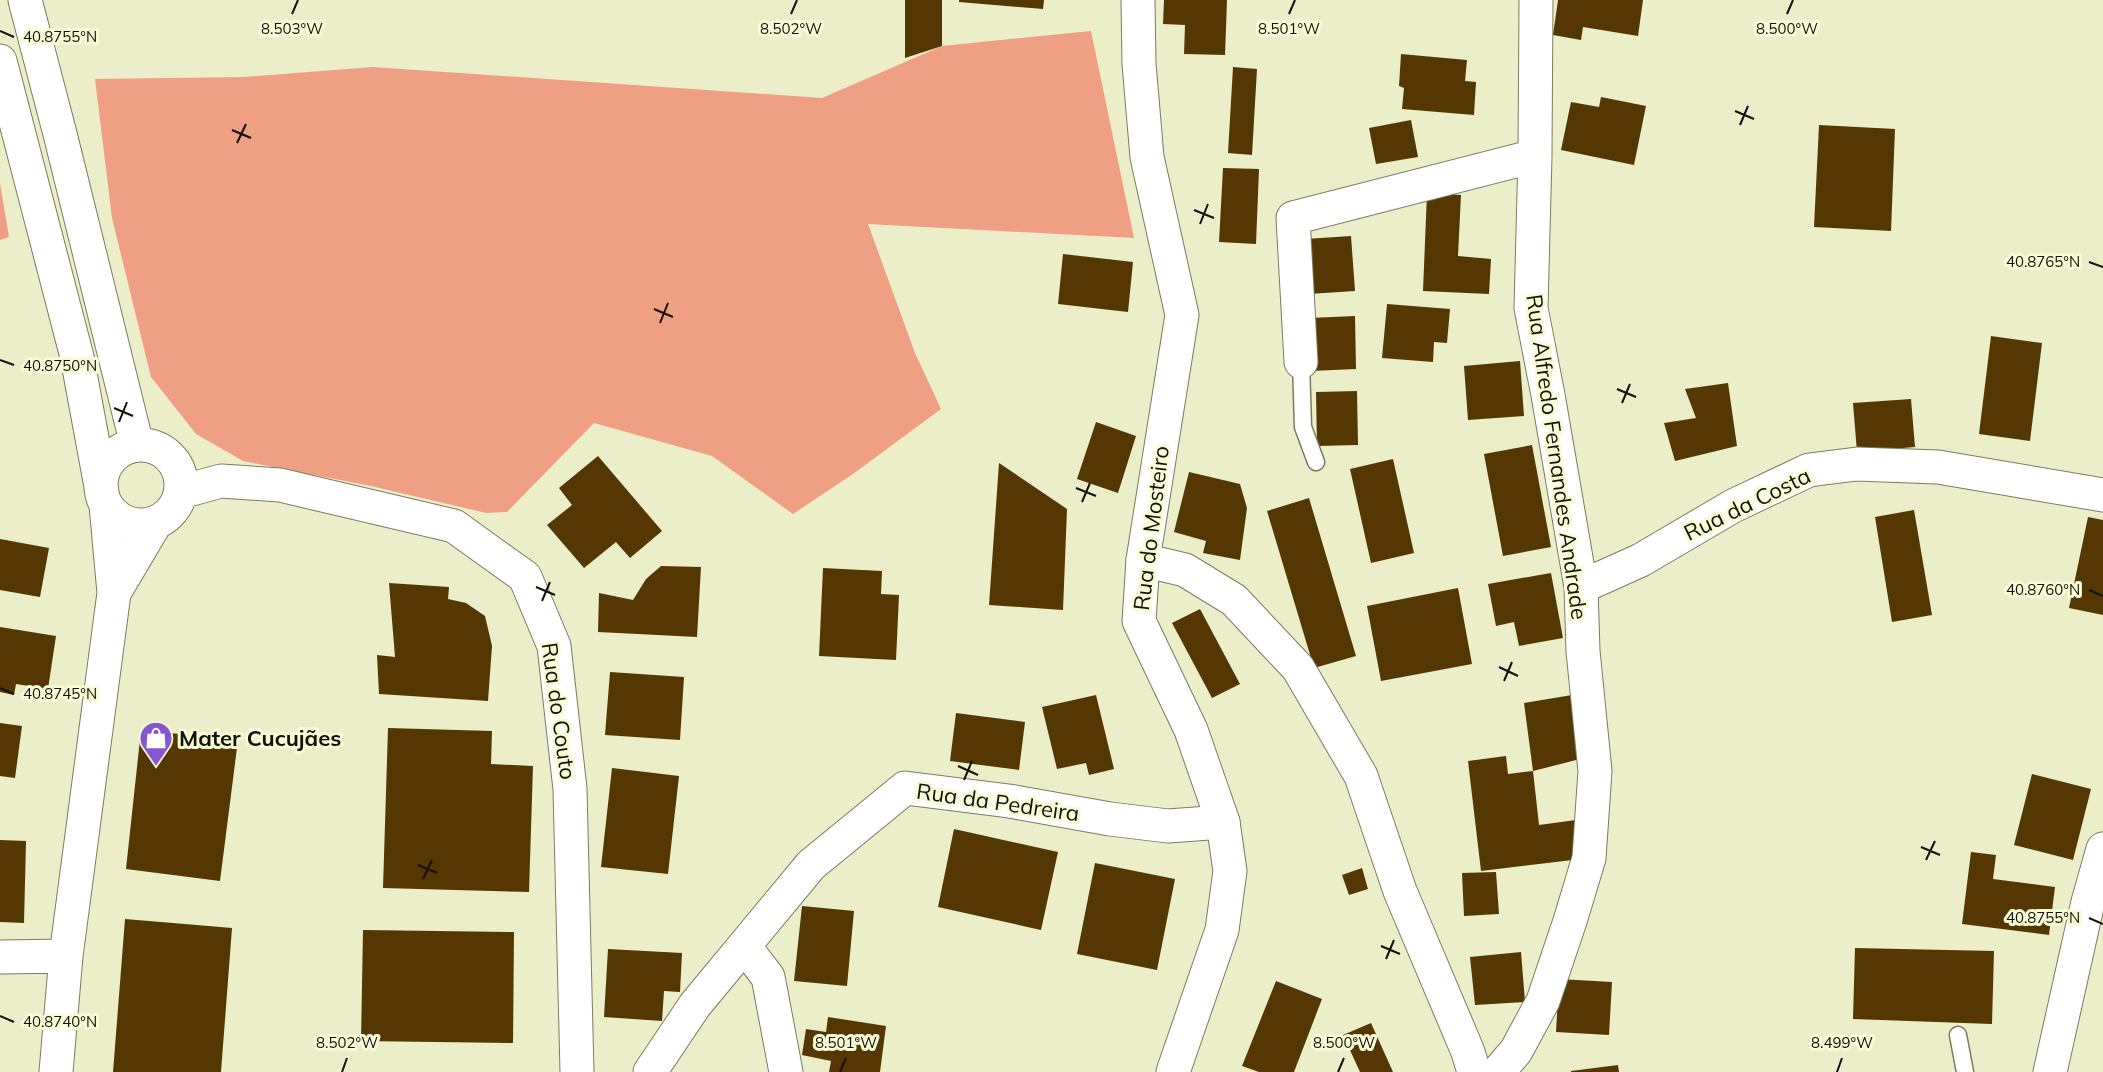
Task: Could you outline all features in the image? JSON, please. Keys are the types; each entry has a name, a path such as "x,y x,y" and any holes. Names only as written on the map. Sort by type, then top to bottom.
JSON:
{"street":[{"path":"25,0 137,445"},
{"name":"Rua do Mosteiro","path":"1138,0 1139,64 1148,157 1182,315 1143,560 1139,621 1191,730 1222,822 1230,871 1222,930 1173,1072"},
{"name":"Rua Alfredo Fernandes Andrade","path":"1498,1072 1516,1051 1543,1001 1589,858 1594,771 1583,651 1581,587 1531,308 1536,0"},
{"path":"0,61 77,357 104,498 114,514 123,520 134,524 156,522 168,515 176,505 181,492 181,480 171,458 150,445 124,448 109,461 102,479 104,498 114,593 66,956 56,1072"},
{"path":"1301,362 1293,218 1535,156"},
{"name":"Rua da Costa","path":"1581,587 1641,560 1733,506 1809,470 1857,464 1938,467 2103,495"},
{"name":"Rua do Couto","path":"181,492 221,481 280,485 454,526 525,576 554,646 570,789 577,1072"},
{"path":"114,593 156,522"},
{"path":"1143,560 1185,570 1234,600 1298,668 1361,776 1400,891 1468,1052 1474,1072"},
{"name":"Rua da Pedreira","path":"650,1072 695,1005 811,865 905,788 1010,801 1110,819 1168,826 1222,822"},
{"path":"2050,1072 2088,902 2103,849"},
{"path":"744,946 768,977 786,1072"},
{"path":"0,957 66,956"}],"lane":[{"path":"1301,362 1303,427 1316,462"},
{"path":"1958,1035 1965,1072"}],"shaded area":[{"path":"1091,31 1134,238 868,224 915,353 941,409 853,474 793,514 712,456 594,423 507,512 486,513 371,486 243,461 196,434 151,377 112,218 95,79 244,77 373,67 822,98 942,46"},
{"path":"0,183 9,237 0,240"}],"building":[{"path":"905,0 942,0 942,46 905,58"},
{"path":"959,0 1044,0 1043,9 959,2"},
{"path":"1164,0 1227,0 1225,55 1184,54 1185,25 1163,24"},
{"path":"1558,0 1643,0 1638,36 1583,27 1581,40 1553,35"},
{"path":"1401,54 1467,60 1465,81 1476,82 1474,115 1402,109 1404,88 1399,86"},
{"path":"1233,67 1257,69 1252,155 1228,153"},
{"path":"1601,97 1646,106 1634,165 1561,150 1571,102 1599,107"},
{"path":"1411,120 1418,157 1376,164 1369,128"},
{"path":"1819,125 1895,129 1891,231 1814,227"},
{"path":"1223,168 1259,169 1256,244 1219,242"},
{"path":"1427,193 1461,195 1458,256 1491,259 1489,294 1423,291"},
{"path":"1351,236 1355,291 1309,294 1305,239"},
{"path":"1063,254 1133,262 1128,312 1058,304"},
{"path":"1387,304 1450,309 1447,343 1434,342 1433,362 1382,358"},
{"path":"1355,316 1356,369 1311,371 1309,318"},
{"path":"1991,336 2042,343 2030,441 1979,434"},
{"path":"1520,361 1524,416 1468,420 1464,366"},
{"path":"1728,383 1737,446 1675,461 1664,423 1696,418 1685,389"},
{"path":"1357,391 1358,445 1317,446 1316,392"},
{"path":"1911,399 1915,447 1857,452 1853,403"},
{"path":"1096,422 1136,436 1118,493 1077,479"},
{"path":"1532,445 1551,547 1503,556 1484,454"},
{"path":"598,456 662,531 630,558 616,542 584,568 547,525 572,505 559,488"},
{"path":"1393,459 1414,553 1371,563 1350,469"},
{"path":"999,463 1067,509 1063,610 989,605"},
{"path":"1189,472 1240,484 1247,508 1240,560 1203,553 1206,541 1174,532"},
{"path":"1309,498 1356,656 1314,668 1267,511"},
{"path":"1914,510 1932,615 1892,622 1875,517"},
{"path":"2088,517 2103,520 2103,615 2069,608"},
{"path":"0,539 49,548 40,597 0,590"},
{"path":"661,566 701,567 697,637 598,632 599,593 633,600 646,579"},
{"path":"823,568 882,571 881,594 899,595 896,660 819,656"},
{"path":"1551,573 1563,638 1519,646 1514,622 1496,626 1488,584"},
{"path":"389,583 449,587 448,599 466,603 485,616 492,646 488,701 379,694 377,655 395,657"},
{"path":"1458,588 1472,664 1381,681 1367,606"},
{"path":"1200,609 1240,684 1212,698 1172,623"},
{"path":"0,627 56,636 48,689 16,684 14,695 0,692"},
{"path":"610,672 684,677 680,740 605,735"},
{"path":"1096,695 1114,769 1089,775 1086,763 1057,769 1042,707"},
{"path":"1572,695 1584,758 1533,771 1524,703"},
{"path":"956,713 1025,722 1019,770 950,761"},
{"path":"0,723 22,726 15,778 0,776"},
{"path":"388,728 492,731 491,764 533,766 529,892 383,888"},
{"path":"141,730 238,740 220,881 126,869"},
{"path":"1506,756 1508,774 1533,771 1539,825 1576,820 1581,859 1481,871 1468,761"},
{"path":"612,768 679,776 668,874 601,867"},
{"path":"2032,774 2091,789 2073,860 2014,845"},
{"path":"954,829 1058,852 1041,930 938,907"},
{"path":"0,840 26,841 24,923 0,922"},
{"path":"1971,852 1996,855 1993,879 2055,887 2049,935 1962,924"},
{"path":"1095,863 1175,879 1157,970 1077,954"},
{"path":"1362,868 1368,889 1349,895 1342,875"},
{"path":"1496,872 1499,914 1464,916 1462,873"},
{"path":"802,906 854,911 847,986 794,981"},
{"path":"125,919 232,928 221,1072 113,1072"},
{"path":"363,930 514,932 513,1043 361,1041"},
{"path":"1855,948 1994,951 1992,1024 1853,1019"},
{"path":"608,949 682,953 680,992 664,991 662,1021 604,1017"},
{"path":"1521,952 1525,1002 1475,1005 1470,957"},
{"path":"1559,979 1612,982 1609,1035 1556,1032"},
{"path":"1276,981 1322,999 1294,1072 1259,1072 1242,1066"},
{"path":"828,1017 886,1026 880,1072 829,1072 831,1061 802,1055 806,1029 826,1032"},
{"path":"1371,1023 1393,1072 1360,1072 1343,1035"},
{"path":"1618,1065 1619,1072 1571,1072 1571,1071"}],"place":[{"name":"Mater Cucujães","path":"156,767"}]}
